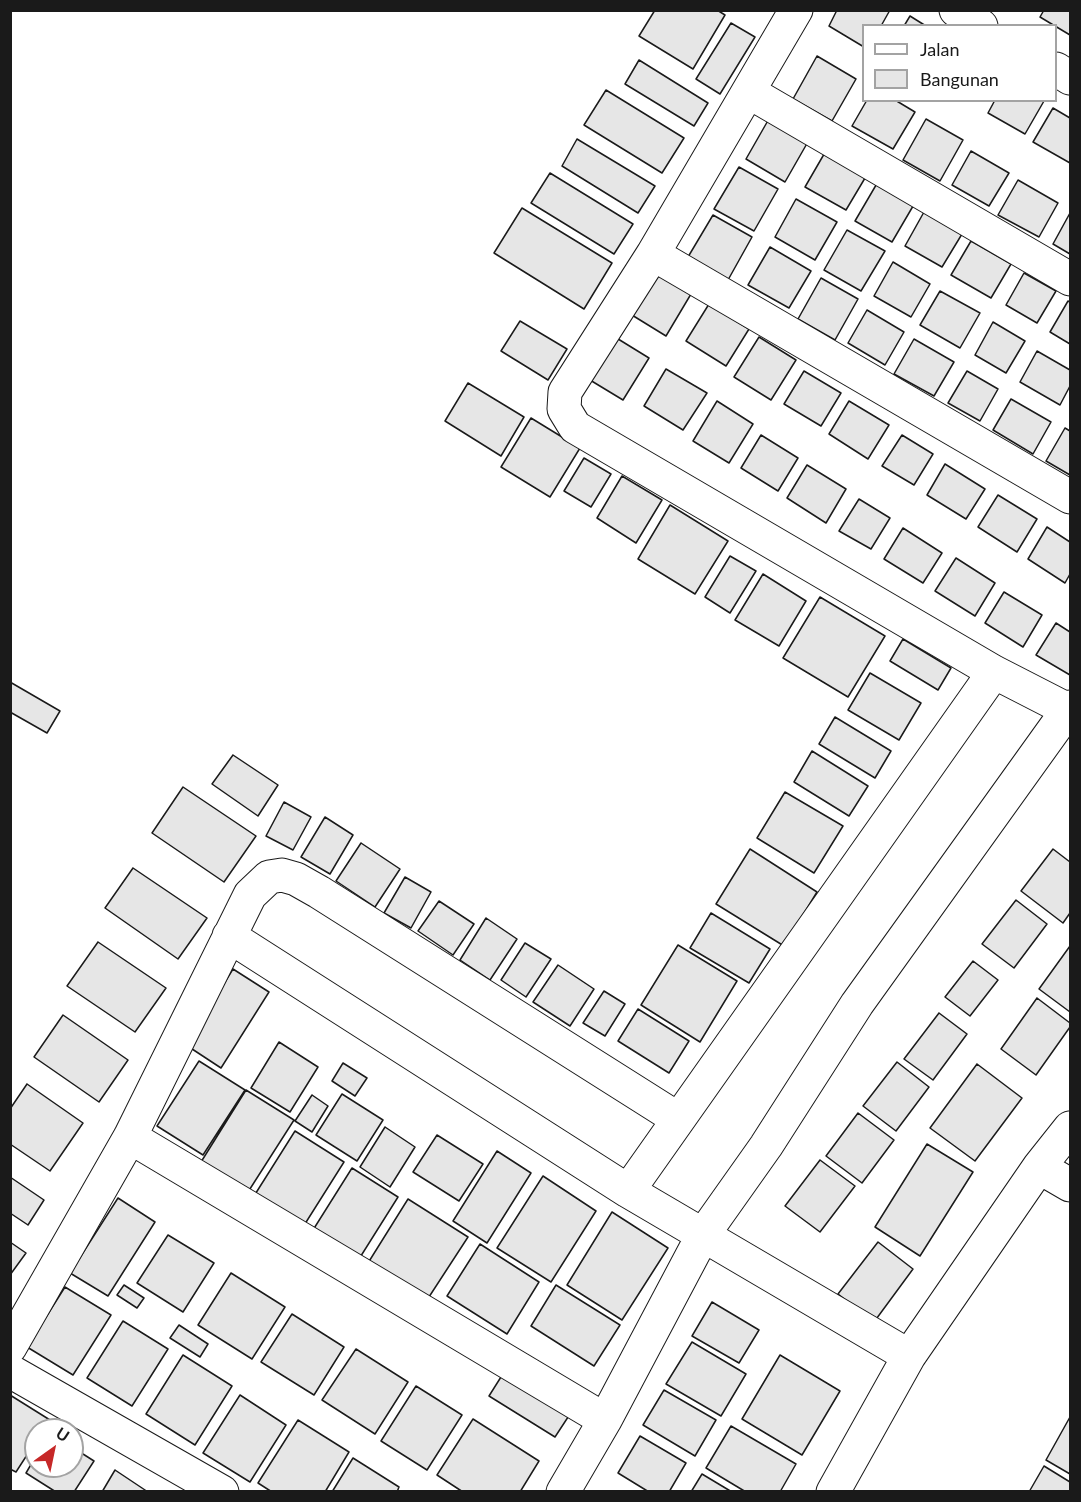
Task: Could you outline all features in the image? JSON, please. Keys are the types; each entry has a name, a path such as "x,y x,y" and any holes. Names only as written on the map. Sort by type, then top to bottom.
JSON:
{"street":[{"path":"563,1491 605,1419 703,1235 766,1146 857,1004 1070,709 994,672 575,427 564,409 565,392 653,254 796,10"},
{"path":"956,10 978,24"},
{"path":"1057,70 1071,78"},
{"path":"749,92 1071,279"},
{"path":"653,254 1071,497"},
{"path":"628,1191 994,672"},
{"path":"10,1347 130,1137 250,895 268,877 282,875 296,879 678,1119"},
{"path":"229,936 628,1191 909,1356"},
{"path":"833,1491 909,1356 1039,1167 1071,1128"},
{"path":"130,1137 605,1419"},
{"path":"1039,1167 1071,1185"},
{"path":"10,1371 222,1491"}],"building":[{"path":"655,10 717,10 725,15 693,69 639,36"},
{"path":"837,10 890,10 882,24 862,24 862,46 829,26"},
{"path":"1044,10 1070,10 1070,35 1057,27 1057,24 1052,24 1040,17"},
{"path":"910,16 923,24 905,24"},
{"path":"731,23 755,37 720,94 696,79"},
{"path":"817,56 856,79 832,121 793,99"},
{"path":"639,60 708,103 694,126 625,84"},
{"path":"606,90 684,138 662,173 584,125"},
{"path":"866,102 898,102 915,112 893,149 852,126"},
{"path":"994,102 1043,102 1025,134 988,113"},
{"path":"1053,108 1070,118 1070,163 1033,142"},
{"path":"770,117 809,140 785,182 746,159"},
{"path":"926,119 963,140 940,181 903,160"},
{"path":"577,139 655,186 638,213 562,166"},
{"path":"827,149 868,173 846,210 805,187"},
{"path":"971,151 1009,173 989,206 952,185"},
{"path":"739,167 778,189 754,231 714,209"},
{"path":"550,173 633,224 614,254 531,203"},
{"path":"879,180 916,201 892,242 855,221"},
{"path":"1018,180 1058,203 1039,237 998,215"},
{"path":"796,199 837,222 815,260 775,237"},
{"path":"522,208 612,263 584,309 494,253"},
{"path":"924,212 962,234 942,267 905,246"},
{"path":"1070,213 1070,254 1053,244"},
{"path":"713,215 752,237 728,280 688,257"},
{"path":"847,230 885,251 861,291 824,270"},
{"path":"971,241 1011,264 991,298 951,275"},
{"path":"770,247 811,271 789,308 748,285"},
{"path":"893,262 930,284 911,317 874,296"},
{"path":"653,270 691,294 666,336 627,312"},
{"path":"1024,273 1056,291 1037,323 1006,305"},
{"path":"821,278 858,299 835,340 798,319"},
{"path":"940,291 980,313 960,348 920,325"},
{"path":"1068,301 1070,302 1070,344 1050,332"},
{"path":"709,304 749,329 726,366 686,341"},
{"path":"867,310 904,332 885,365 848,343"},
{"path":"520,321 567,349 548,380 501,351"},
{"path":"993,322 1025,341 1006,373 975,355"},
{"path":"610,334 649,358 623,400 585,377"},
{"path":"759,337 796,360 771,400 734,377"},
{"path":"914,339 954,362 934,396 894,374"},
{"path":"1037,351 1070,370 1070,386 1060,405 1020,382"},
{"path":"666,369 707,393 683,430 644,406"},
{"path":"804,371 841,393 821,426 784,404"},
{"path":"967,371 998,389 980,421 948,403"},
{"path":"468,383 524,417 501,456 445,421"},
{"path":"1011,399 1051,422 1033,454 993,430"},
{"path":"717,401 753,424 729,463 693,441"},
{"path":"849,401 889,425 868,459 829,434"},
{"path":"531,418 580,448 550,497 501,467"},
{"path":"1065,428 1070,431 1070,475 1046,461"},
{"path":"761,435 798,458 778,491 741,468"},
{"path":"902,435 933,454 914,485 882,466"},
{"path":"584,458 611,474 591,507 564,491"},
{"path":"945,464 985,489 966,519 927,495"},
{"path":"807,465 846,489 826,523 787,498"},
{"path":"622,476 662,500 636,543 597,518"},
{"path":"998,495 1037,519 1017,552 978,527"},
{"path":"859,499 890,518 871,549 839,531"},
{"path":"670,505 728,541 695,594 638,559"},
{"path":"1047,527 1070,542 1070,574 1065,583 1028,559"},
{"path":"903,528 942,553 923,583 884,559"},
{"path":"730,556 756,571 730,613 705,597"},
{"path":"956,558 995,583 975,616 935,591"},
{"path":"763,574 806,601 779,646 735,620"},
{"path":"1004,592 1042,615 1023,647 985,623"},
{"path":"820,597 885,636 848,697 783,658"},
{"path":"1056,623 1070,632 1070,675 1036,655"},
{"path":"903,639 951,668 938,690 890,661"},
{"path":"870,673 921,703 899,740 848,710"},
{"path":"10,682 60,711 47,733 10,712"},
{"path":"835,717 891,751 875,778 819,744"},
{"path":"812,751 868,786 849,816 794,782"},
{"path":"233,755 278,785 258,816 212,784"},
{"path":"183,787 256,836 224,882 152,833"},
{"path":"785,792 843,826 814,873 757,838"},
{"path":"284,802 311,817 293,850 266,836"},
{"path":"325,817 353,835 330,874 301,857"},
{"path":"361,843 400,869 375,907 336,881"},
{"path":"750,849 817,892 784,946 716,904"},
{"path":"1053,849 1070,862 1070,913 1063,923 1021,891"},
{"path":"133,868 207,918 178,959 105,908"},
{"path":"405,877 431,892 411,928 384,913"},
{"path":"1016,900 1047,924 1014,968 982,944"},
{"path":"439,901 474,924 453,955 418,931"},
{"path":"711,913 770,949 749,983 690,948"},
{"path":"486,918 517,939 490,980 460,960"},
{"path":"98,942 166,988 135,1032 67,986"},
{"path":"525,943 551,959 526,997 501,980"},
{"path":"678,945 737,981 700,1042 641,1005"},
{"path":"1070,946 1070,1012 1039,989"},
{"path":"973,961 998,980 970,1016 945,997"},
{"path":"558,965 594,989 570,1026 533,1002"},
{"path":"233,969 269,992 221,1068 186,1045"},
{"path":"604,991 625,1004 605,1036 583,1023"},
{"path":"1037,998 1070,1023 1070,1027 1036,1075 1001,1049"},
{"path":"638,1009 689,1041 669,1073 618,1041"},
{"path":"939,1013 967,1034 933,1080 904,1059"},
{"path":"63,1015 128,1060 99,1102 34,1057"},
{"path":"279,1042 318,1067 290,1112 251,1088"},
{"path":"199,1061 245,1090 203,1155 157,1126"},
{"path":"897,1062 929,1087 896,1131 863,1106"},
{"path":"343,1063 367,1078 355,1096 332,1081"},
{"path":"977,1064 1022,1098 975,1161 930,1128"},
{"path":"27,1084 83,1123 50,1171 10,1144 10,1109"},
{"path":"246,1090 294,1120 248,1192 201,1162"},
{"path":"342,1094 383,1120 357,1161 316,1135"},
{"path":"312,1095 328,1106 312,1132 295,1121"},
{"path":"858,1113 894,1140 862,1183 826,1156"},
{"path":"385,1127 415,1147 390,1187 360,1167"},
{"path":"295,1131 344,1162 303,1227 254,1196"},
{"path":"437,1135 483,1164 459,1201 413,1172"},
{"path":"927,1144 973,1172 920,1256 875,1227"},
{"path":"497,1151 531,1173 487,1243 453,1221"},
{"path":"820,1160 855,1186 820,1232 785,1206"},
{"path":"352,1168 398,1197 359,1259 313,1230"},
{"path":"543,1176 596,1211 551,1282 497,1248"},
{"path":"10,1177 44,1200 28,1225 10,1213"},
{"path":"118,1198 155,1222 108,1296 70,1273"},
{"path":"408,1199 468,1237 427,1300 368,1263"},
{"path":"612,1212 668,1248 622,1320 567,1285"},
{"path":"168,1235 214,1263 183,1312 137,1283"},
{"path":"10,1242 26,1253 10,1275"},
{"path":"878,1242 913,1269 874,1322 838,1294"},
{"path":"480,1244 539,1282 507,1334 447,1296"},
{"path":"231,1273 285,1307 252,1359 198,1325"},
{"path":"124,1285 144,1298 137,1308 117,1295"},
{"path":"556,1285 620,1325 594,1366 531,1326"},
{"path":"65,1287 111,1315 73,1375 27,1347"},
{"path":"712,1302 759,1330 739,1363 692,1336"},
{"path":"292,1314 344,1347 314,1395 261,1362"},
{"path":"123,1321 168,1349 132,1406 87,1378"},
{"path":"179,1325 208,1344 200,1357 170,1338"},
{"path":"692,1342 746,1374 721,1416 666,1384"},
{"path":"356,1349 408,1382 375,1434 322,1400"},
{"path":"183,1355 232,1386 195,1445 146,1414"},
{"path":"780,1355 840,1391 802,1455 742,1419"},
{"path":"506,1369 572,1411 555,1437 489,1396"},
{"path":"416,1386 462,1415 427,1470 381,1441"},
{"path":"664,1390 716,1420 695,1456 643,1425"},
{"path":"10,1395 47,1418 24,1418 24,1460 16,1472 10,1469"},
{"path":"240,1395 286,1425 250,1482 203,1453"},
{"path":"1070,1417 1070,1474 1046,1460"},
{"path":"473,1419 539,1461 520,1492 463,1492 437,1475"},
{"path":"298,1420 349,1452 325,1492 272,1492 258,1483"},
{"path":"731,1426 796,1464 780,1492 746,1492 706,1468"},
{"path":"640,1436 686,1463 669,1492 649,1492 618,1473"},
{"path":"84,1455 94,1461 84,1476"},
{"path":"353,1458 399,1487 397,1492 332,1492"},
{"path":"1044,1466 1070,1482 1070,1492 1029,1492"},
{"path":"115,1470 148,1492 102,1492"},
{"path":"702,1474 732,1492 691,1492"},
{"path":"34,1478 83,1478 74,1492 56,1492"}]}
